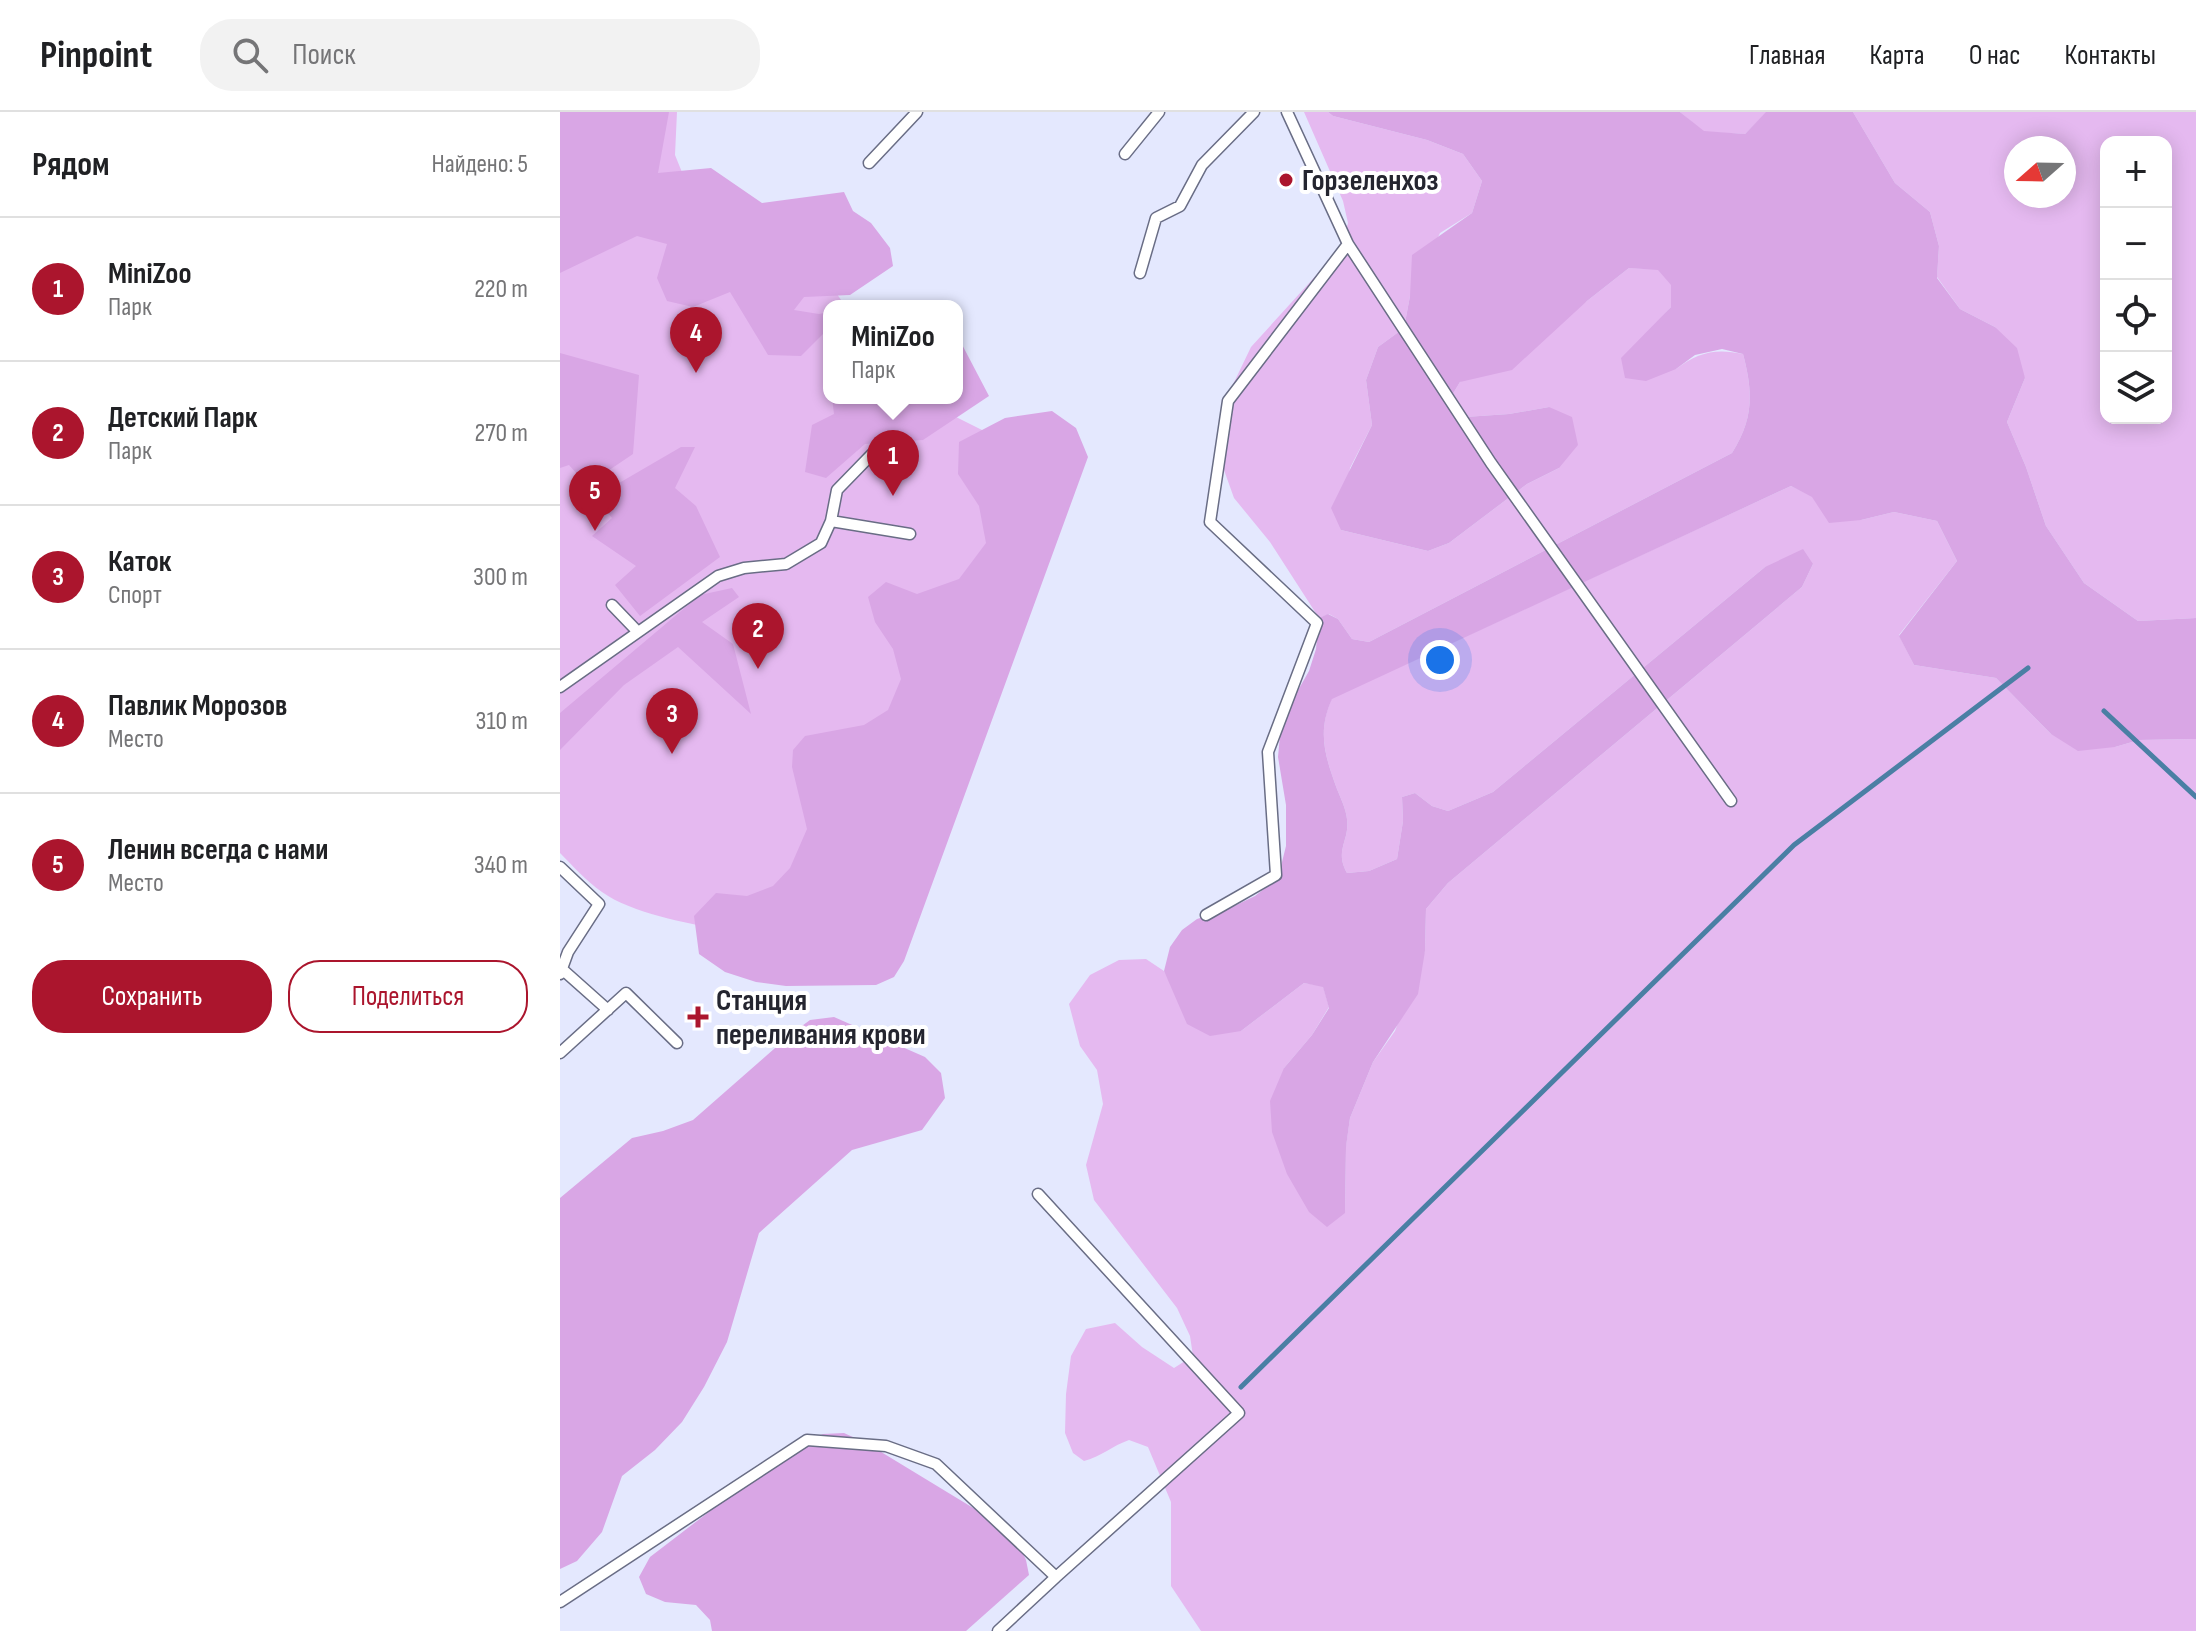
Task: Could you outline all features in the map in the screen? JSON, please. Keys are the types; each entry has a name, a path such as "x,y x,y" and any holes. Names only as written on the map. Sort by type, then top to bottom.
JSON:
{"lane":[{"path":"869,163 917,112"},
{"path":"1125,154 1159,112"},
{"path":"1140,273 1156,218 1180,206 1202,165 1254,112"},
{"path":"1287,112 1348,244 1491,463 1731,801"},
{"path":"1206,915 1276,875 1268,752 1317,623 1210,522 1228,401 1348,244"},
{"path":"560,687 718,576 744,568 786,564 821,543 831,521 837,490 873,453 910,461"},
{"path":"831,521 910,534"},
{"path":"612,605 637,631"},
{"path":"560,867 599,904 568,952 561,972 608,1010"},
{"path":"560,1053 626,993 677,1043"},
{"path":"998,1631 1239,1413 1038,1194"},
{"path":"560,1602 807,1440 886,1446 936,1464 1056,1577"}],"shaded area":[{"path":"560,112 677,112 675,155 692,197 815,261 841,300 823,300 823,404 930,404 1006,442 1024,465 883,832 722,930 628,906 602,892 560,853"},
{"path":"560,112 669,112 658,173 711,168 762,203 844,192 853,211 871,223 890,248 893,266 850,295 804,297 794,310 823,313 823,334 801,356 768,355 730,292 693,307 667,301 657,278 667,244 637,236 560,273"},
{"path":"1304,112 1328,112 1333,116 1427,140 1463,154 1482,181 1472,213 1440,233 1410,296 1404,328 1378,347 1366,380 1372,425 1350,468 1341,530 1428,551 1449,543 1527,484 1559,468 1549,407 1465,417 1448,402 1460,382 1587,301 1629,268 1658,269 1672,285 1671,307 1650,330 1676,369 1708,353 1724,351 1743,354 1750,405 1744,428 1732,453 1369,642 1352,639 1338,619 1329,614 1319,618 1270,542 1234,498 1224,470 1222,437 1226,399 1251,347 1341,248 1348,223 1343,201"},
{"path":"1328,112 1680,112 1704,131 1745,134 1766,112 1853,112 1895,183 1930,212 1939,246 1937,278 1960,309 1995,327 2017,348 2025,378 2007,422 2046,526 2084,583 2138,621 2196,618 2196,739 2139,740 2115,747 2078,751 2051,734 1996,678 1914,665 1899,636 1957,561 1937,521 1894,512 1829,523 1812,497 1791,486 1332,699 1325,722 1324,744 1346,815 1343,865 1347,873 1369,871 1397,859 1403,821 1402,797 1415,793 1432,806 1448,811 1493,792 1765,567 1803,549 1813,564 1802,587 1448,883 1426,909 1425,951 1418,994 1373,1062 1350,1118 1346,1147 1345,1213 1327,1227 1309,1212 1287,1174 1272,1132 1270,1101 1284,1068 1312,1035 1329,1008 1323,987 1304,983 1241,1031 1210,1036 1187,1024 1164,971 1170,947 1182,930 1197,919 1255,896 1278,878 1286,846 1286,805 1278,757 1280,735 1285,713 1309,671 1316,649 1319,618 1328,614 1338,619 1352,639 1369,642 1732,453 1744,428 1750,405 1743,354 1722,349 1695,355 1676,369 1646,381 1625,378 1621,358 1671,307 1671,285 1658,270 1629,268 1587,301 1512,370 1460,382 1448,402 1465,417 1549,407 1572,417 1578,445 1559,468 1527,484 1449,543 1428,551 1341,530 1331,508 1372,425 1366,380 1378,347 1404,328 1410,296 1412,255 1472,213 1482,181 1463,154 1427,140 1333,116"},
{"path":"1680,112 1766,113 1745,134 1704,132"},
{"path":"1853,112 2196,112 2196,618 2138,621 2084,583 2046,526 2007,422 2025,378 1995,327 1960,309 1937,277 1939,246 1930,212 1895,183"},
{"path":"963,346 989,396 923,440 865,444 826,478 805,472 812,425 834,414 833,404 963,404"},
{"path":"560,353 639,375 633,454 587,485 569,465 560,468"},
{"path":"1052,411 1076,428 1088,457 904,961 894,977 876,985 786,986 756,982 725,972 699,954 694,916 716,893 747,896 773,886 790,868 807,829 792,767 793,750 805,736 864,725 888,710 901,679 893,649 875,622 868,597 886,582 917,594 959,579 986,543 979,506 958,474 959,442 1005,418"},
{"path":"681,447 695,447 675,488 696,506 720,557 640,616 615,585 636,566 592,536 612,518 595,497"},
{"path":"1791,486 1861,520 1894,512 1937,521 1957,561 1899,635 1914,665 1996,678 2051,734 2115,747 2139,740 2196,739 2196,1631 1201,1631 1171,1586 1171,1502 1148,1447 1129,1440 1084,1461 1073,1453 1065,1433 1071,1356 1086,1329 1115,1323 1142,1347 1174,1368 1193,1356 1190,1336 1177,1308 1094,1200 1086,1165 1103,1104 1097,1070 1080,1046 1069,1004 1090,975 1119,960 1146,959 1164,971 1177,996 1241,1031 1304,983 1323,986 1329,1007 1312,1035 1284,1068 1345,1213 1346,1146 1350,1118 1373,1062 1395,1031 1425,951 1426,909 1448,883 1802,587 1813,564 1765,567 1493,792 1448,811 1432,806 1415,793 1402,797 1403,821 1397,859 1369,871 1347,873 1343,865 1346,815 1324,744 1327,710 1332,698"},
{"path":"732,588 739,597 702,622 733,644 751,714 678,647 624,685 560,750 560,713 700,595"},
{"path":"834,1017 925,1057 941,1073 945,1098 922,1130 852,1150 759,1233 727,1342 704,1387 682,1422 655,1450 622,1476 602,1532 577,1561 560,1569 560,1198 632,1138 693,1120 810,1020"},
{"path":"844,1433 868,1444 993,1520 1016,1539 1029,1575 966,1631 712,1631 710,1620 696,1605 665,1602 646,1594 639,1577 650,1557 791,1449 823,1434"}],"waterway":[{"path":"1241,1387 1794,845 2028,668"},
{"path":"2104,711 2196,797"}],"place":[{"name":"Горзеленхоз","path":"1286,180"},
{"name":"Павлик Морозов","path":"696,373"},
{"name":"MiniZoo","path":"893,496"},
{"name":"Ленин всегда с нами","path":"595,531"},
{"name":"Детский Парк","path":"758,669"},
{"name":"Каток","path":"672,754"},
{"name":"Станция переливания крови","path":"698,1017"}]}
